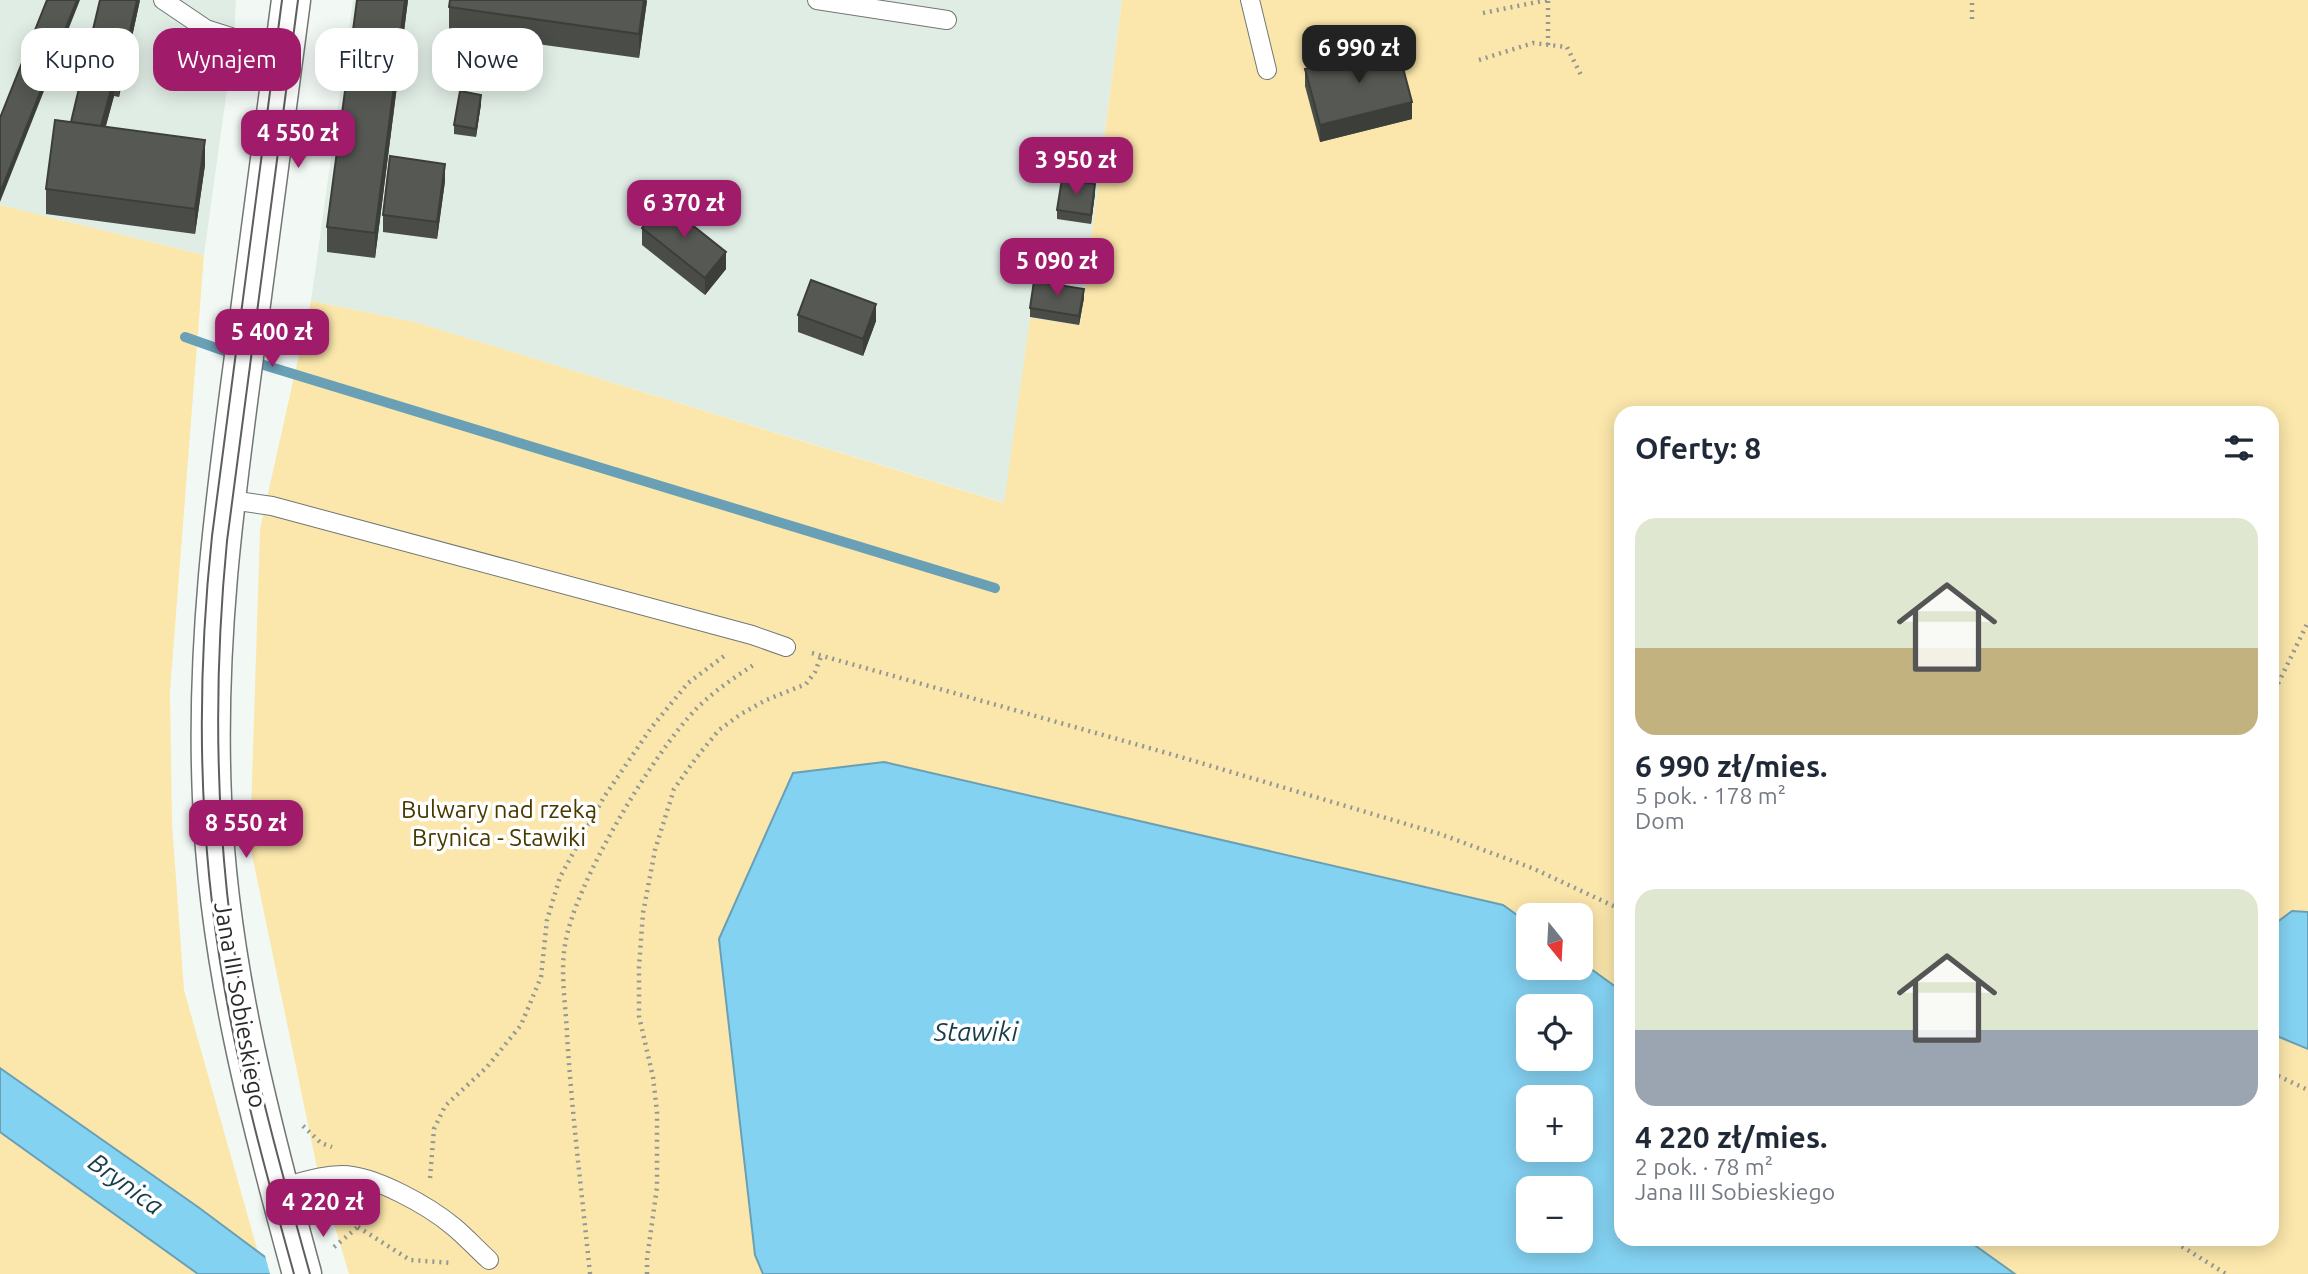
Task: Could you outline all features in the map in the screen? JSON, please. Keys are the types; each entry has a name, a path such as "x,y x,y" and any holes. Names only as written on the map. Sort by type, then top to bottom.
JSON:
{"street":[{"name":"Jana III Sobieskiego","path":"287,28 290,0"},
{"name":"Jana III Sobieskiego","path":"279,91 224,499 215,589 210,727 220,905 234,999 251,1080 302,1274"}],"lane":[{"path":"163,0 205,28"},
{"path":"817,0 947,20"},
{"path":"1250,0 1267,70"},
{"path":"224,499 272,506 752,635 786,647"},
{"path":"283,1204 310,1178 344,1175 373,1182 451,1224 489,1260"}],"path":[{"path":"1483,13 1548,0 1548,45"},
{"path":"1972,0 1972,19"},
{"path":"1479,60 1533,43 1567,47 1583,77"},
{"path":"2279,682 2308,622"},
{"path":"427,1209 434,1129 445,1106 487,1068 521,1025 541,977 547,920 560,877 604,797 651,728 688,683 752,635"},
{"path":"590,1274 569,1077 563,969 567,933 588,881 613,832 676,734 706,700 734,678 786,647 1187,759 1449,836 1532,868 1614,906"},
{"path":"647,1274 646,1259 657,1187 657,1112 653,1077 639,1016 639,967 643,913 655,850 674,789 719,730 766,700 806,684 816,672 821,656"},
{"path":"2279,1076 2308,1090"},
{"path":"344,1175 358,1227 410,1260 467,1264 489,1260"},
{"path":"332,1248 358,1227"},
{"path":"2181,1246 2226,1274"}],"shaded area":[{"path":"0,0 236,0 235,28 153,28 153,91 227,91 204,255 0,205"},
{"path":"353,0 1122,0 1080,325 1030,319 1005,503 415,322 311,301 340,91 418,91 418,28 349,28"}],"green space":[{"name":"Bulwary nad rzeką Brynica - Stawiki","path":"1122,0 2308,0 2308,1274 2015,1274 1976,1246 2279,1246 2279,406 1614,406 1614,986 1593,970 1593,903 1516,903 1516,915 1502,905 719,939 755,1255 763,1274 349,1274 316,1163 250,845 260,529 311,301 415,322 1004,503 1030,318 1080,325"},
{"path":"0,205 204,255 170,691 172,823 184,990 258,1252 0,1067"},
{"path":"0,1132 198,1274 0,1274"}],"water":[{"name":"Stawiki","path":"884,762 1503,905 1516,914 1516,980 1593,980 1593,970 1614,986 1614,1246 1976,1246 2015,1274 763,1274 755,1255 719,939 793,773"},
{"path":"2292,911 2308,912 2308,1049 2279,1037 2279,921"},
{"name":"Brynica","path":"0,1068 198,1207 288,1274 198,1274 0,1132"}],"pier":[{"path":"264,1252 290,1271 292,1274 270,1274"}],"building":[{"path":"47,0 77,0 66,28 36,28"},
{"path":"100,0 137,0 131,28 93,28"},
{"path":"357,0 405,0 401,28 353,28"},
{"path":"450,0 644,0 639,34 449,7"},
{"path":"1397,45 1412,102 1320,125 1305,69"},
{"path":"21,65 21,91 41,91 0,193 0,118"},
{"path":"78,91 111,91 101,126 71,122"},
{"path":"345,91 393,91 375,233 327,227"},
{"path":"460,91 481,95 476,129 454,125"},
{"path":"55,120 205,140 195,209 46,189"},
{"path":"390,156 445,164 437,222 383,215"},
{"path":"1062,179 1095,184 1091,215 1057,210"},
{"path":"662,201 726,252 705,278 642,228"},
{"path":"811,280 876,304 863,339 798,315"},
{"path":"1034,281 1084,289 1079,316 1030,308"}],"waterway":[{"path":"185,337 236,355"},
{"path":"251,361 995,588"}],"tram line":[{"path":"282,0 212,536 203,650 202,764 209,878 225,991 247,1098 294,1274"},
{"path":"298,0 227,541 218,726 223,849 237,971 262,1093 310,1274"}]}
